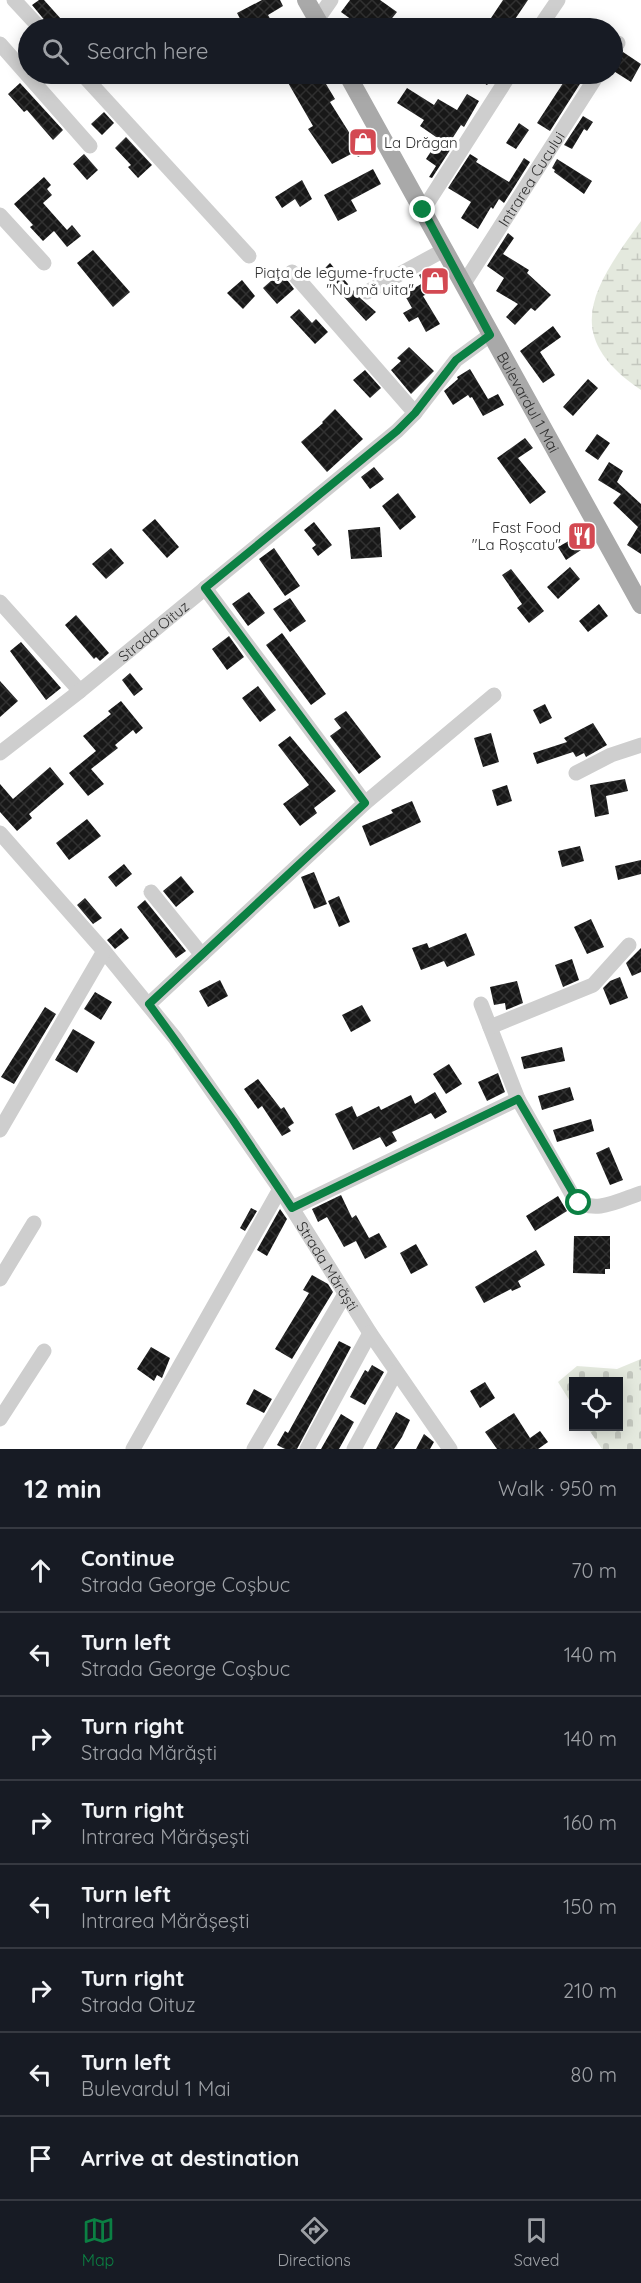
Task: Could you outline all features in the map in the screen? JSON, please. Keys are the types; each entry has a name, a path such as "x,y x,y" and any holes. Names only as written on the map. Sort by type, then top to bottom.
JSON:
{"main road":[{"path":"306,0 316,18"},
{"name":"Bulevardul 1 Mai","path":"353,84 641,605"}],"street":[{"path":"14,0 31,18"},
{"path":"323,18 331,0"},
{"path":"546,18 558,0"},
{"path":"0,44 18,64"},
{"path":"35,84 90,146"},
{"path":"91,84 249,256"},
{"path":"423,210 504,84"},
{"name":"Intrarea Cucului","path":"463,285 592,84"},
{"path":"0,215 44,264"},
{"path":"367,292 444,250"},
{"path":"292,272 415,413"},
{"name":"Strada Oituz","path":"0,753 80,691 397,431 415,413 456,360 490,335"},
{"path":"205,588 365,803"},
{"path":"0,602 80,691"},
{"path":"149,1004 365,803 494,695"},
{"path":"576,773 612,755 641,745"},
{"name":"Strada Mărăști","path":"0,833 149,1004 280,1189 370,1333 450,1449"},
{"path":"151,892 202,955"},
{"path":"489,1026 593,985 628,945"},
{"path":"0,1130 104,951"},
{"path":"481,1004 518,1099 579,1203 590,1207 604,1205 641,1193"},
{"path":"292,1208 518,1099"},
{"path":"133,1449 280,1189"},
{"path":"0,1279 34,1223"},
{"path":"254,1449 345,1294"},
{"path":"307,1449 370,1333"},
{"path":"0,1419 44,1351"},
{"path":"354,1449 396,1372"}],"green space":[{"path":"641,221 641,390 616,370 600,350 593,329 593,309 599,289 610,267"},
{"path":"641,1359 641,1449 602,1449 590,1431 623,1431 623,1377 569,1377 569,1400 558,1382 577,1366 617,1369"}],"building":[{"path":"39,0 44,0 60,18 43,18 32,5"},
{"path":"262,0 280,0 283,6 268,15 270,18 240,18 237,13"},
{"path":"350,0 380,0 397,12 392,18 349,18 341,12"},
{"path":"503,0 528,0 516,18 491,18"},
{"path":"623,52 641,64 631,82 623,77"},
{"path":"21,84 63,130 53,140 27,110 24,112 8,94"},
{"path":"289,84 326,84 335,99 330,102 352,137 363,131 373,149 358,157 355,152 332,164 308,129 313,126"},
{"path":"562,84 580,84 550,131 537,123"},
{"path":"407,88 434,105 438,99 457,110 467,94 479,101 464,127 461,125 450,142 454,144 432,178 429,177 436,166 426,159 439,139 420,126 424,120 397,103"},
{"path":"104,112 114,123 102,135 91,124"},
{"path":"583,116 593,122 587,131 584,129 572,149 564,145"},
{"path":"519,123 529,130 516,149 506,143"},
{"path":"126,137 152,165 138,178 128,167 131,165 115,148"},
{"path":"84,154 98,170 87,180 73,164"},
{"path":"470,154 478,159 476,162 509,182 524,158 530,162 504,203 499,199 493,209 491,207 478,229 461,218 471,202 448,188"},
{"path":"557,159 592,181 584,194 554,172 552,168"},
{"path":"373,169 381,184 351,200 357,211 338,221 324,195"},
{"path":"44,177 51,185 47,189 52,195 43,203 67,230 72,225 81,236 67,247 54,231 43,241 30,227 33,225 14,204"},
{"path":"302,180 312,199 300,207 295,199 282,208 275,197"},
{"path":"508,233 514,238 503,254 529,270 527,273 551,295 535,311 531,308 515,325 506,317 518,304 496,291 504,278 487,266"},
{"path":"93,250 130,292 113,307 77,263"},
{"path":"330,263 359,297 376,312 366,321 321,272"},
{"path":"433,267 443,286 423,296 440,324 426,332 418,317 409,322 403,313 412,308 404,294 423,283 419,275"},
{"path":"281,272 294,289 277,304 263,288"},
{"path":"242,280 255,296 243,309 227,293"},
{"path":"299,309 312,323 316,319 328,332 315,344 290,317"},
{"path":"553,326 561,337 540,352 555,375 543,383 520,351"},
{"path":"409,347 434,371 411,394 391,370 401,361 397,358"},
{"path":"470,369 488,399 498,394 504,405 483,416 472,397 468,395 453,405 444,391 458,379 457,377"},
{"path":"365,370 381,388 370,398 353,380"},
{"path":"588,379 598,388 573,416 563,407"},
{"path":"335,409 363,439 327,472 301,442"},
{"path":"597,434 610,443 598,460 585,451"},
{"path":"525,438 533,448 518,458 546,492 530,504 497,458"},
{"path":"609,462 623,471 617,482 641,504 641,554 627,545 638,527 613,503 621,494 598,480"},
{"path":"374,467 384,479 370,489 361,477"},
{"path":"398,493 416,517 400,530 382,506"},
{"path":"155,519 179,547 167,558 142,530"},
{"path":"314,522 332,545 318,556 312,548 316,545 304,530"},
{"path":"380,527 382,557 351,559 348,530"},
{"path":"574,538 581,550 566,560 558,547"},
{"path":"111,548 124,563 106,579 92,564"},
{"path":"274,548 300,586 285,596 259,559"},
{"path":"570,567 580,579 558,599 547,587"},
{"path":"511,569 544,611 529,623 517,608 522,604 502,575"},
{"path":"249,592 265,613 248,626 232,604"},
{"path":"290,598 306,621 290,632 273,609"},
{"path":"599,604 608,616 588,632 579,621"},
{"path":"76,615 109,653 100,661 96,657 94,659 65,625"},
{"path":"282,633 326,694 311,705 266,645"},
{"path":"229,636 244,657 227,670 212,649"},
{"path":"21,642 61,688 46,700 10,651"},
{"path":"130,673 143,689 134,696 122,680"},
{"path":"0,681 18,701 0,717"},
{"path":"258,686 276,710 260,722 242,698"},
{"path":"121,701 143,728 136,734 133,730 115,745 118,748 91,769 104,784 88,796 69,773 96,751 83,736 111,714 108,711"},
{"path":"545,704 552,718 540,724 533,710"},
{"path":"346,711 381,757 359,774 330,736 341,728 334,719"},
{"path":"593,723 607,745 586,757 584,753 576,757 573,752 537,764 533,753 567,742 564,738"},
{"path":"491,733 499,762 483,767 474,738"},
{"path":"290,736 336,791 314,808 317,813 300,826 283,804 309,785 278,745"},
{"path":"50,767 64,784 29,814 32,818 17,831 0,812 0,784 13,799"},
{"path":"625,779 628,791 606,796 609,814 595,817 590,785"},
{"path":"507,785 512,801 497,806 492,790"},
{"path":"412,801 421,822 370,846 362,826 393,813 391,810"},
{"path":"87,819 101,836 69,860 56,843"},
{"path":"580,846 584,861 562,867 558,851"},
{"path":"641,860 641,874 618,880 615,866"},
{"path":"124,864 132,874 116,887 108,877"},
{"path":"314,872 327,904 314,909 301,877"},
{"path":"181,876 194,892 176,907 163,891"},
{"path":"339,896 350,922 339,927 328,901"},
{"path":"85,898 102,918 93,924 77,905"},
{"path":"145,900 186,951 176,958 137,907"},
{"path":"591,919 604,947 587,954 574,927"},
{"path":"121,928 129,938 115,949 107,940"},
{"path":"466,933 475,955 447,967 444,961 421,970 412,948 427,943 429,948"},
{"path":"641,948 641,972 632,976 626,963"},
{"path":"572,959 579,980 563,987 555,965"},
{"path":"620,977 628,998 610,1005 603,988 610,981"},
{"path":"220,980 228,996 208,1007 199,991"},
{"path":"517,981 523,1003 506,1010 505,1003 494,1005 490,987"},
{"path":"95,992 112,1002 101,1020 84,1009"},
{"path":"362,1005 371,1021 351,1032 342,1015"},
{"path":"45,1007 56,1014 14,1084 1,1077"},
{"path":"73,1029 95,1042 77,1073 55,1060"},
{"path":"562,1047 565,1061 524,1069 521,1057"},
{"path":"449,1064 462,1084 446,1094 433,1074"},
{"path":"498,1073 505,1092 487,1101 478,1082"},
{"path":"258,1079 281,1109 284,1107 294,1123 288,1127 291,1131 282,1136 262,1106 258,1109 244,1089"},
{"path":"570,1087 574,1100 542,1110 538,1096"},
{"path":"435,1092 447,1112 435,1119 431,1113 392,1132 397,1141 386,1147 380,1137 353,1150 335,1114 352,1106 357,1117 379,1106 381,1110 411,1095 415,1104"},
{"path":"591,1119 594,1131 557,1142 553,1130"},
{"path":"609,1147 623,1180 610,1185 596,1153"},
{"path":"341,1195 352,1218 356,1215 369,1238 379,1233 387,1247 365,1259 356,1241 344,1247 327,1217 318,1222 312,1209"},
{"path":"558,1196 567,1211 535,1231 526,1216"},
{"path":"251,1208 257,1211 245,1231 240,1228"},
{"path":"280,1209 287,1219 267,1256 257,1250"},
{"path":"574,1236 610,1236 610,1269 605,1269 605,1274 573,1273"},
{"path":"416,1244 428,1265 411,1274 400,1253"},
{"path":"536,1250 545,1265 518,1281 521,1287 512,1291 511,1289 484,1303 475,1287"},
{"path":"312,1275 328,1284 333,1292 292,1359 275,1349 309,1293 303,1290"},
{"path":"339,1341 351,1347 297,1449 285,1449 277,1445 285,1431 288,1433"},
{"path":"151,1347 170,1358 162,1378 157,1375 154,1381 137,1369"},
{"path":"372,1365 384,1372 365,1405 350,1397 365,1370 368,1372"},
{"path":"485,1382 495,1398 480,1408 470,1391"},
{"path":"254,1389 272,1399 264,1413 246,1404"},
{"path":"396,1412 410,1420 402,1437 394,1449 376,1449"},
{"path":"514,1413 530,1438 540,1431 548,1442 538,1449 497,1449 485,1432"},
{"path":"341,1414 354,1422 339,1449 321,1449"},
{"path":"424,1434 434,1442 430,1449 416,1449"}],"place":[{"name":"La Drăgan","path":"363,142"},
{"name":"Piața de legume-fructe \"Nu mă uita\"","path":"435,281"},
{"name":"Fast Food \"La Roșcatu\"","path":"582,536"}],"route":[{"path":"423,210 490,335 446,370 415,413 397,431 205,588 365,803 149,1004 233,1120 292,1208 518,1099 579,1203"}]}
